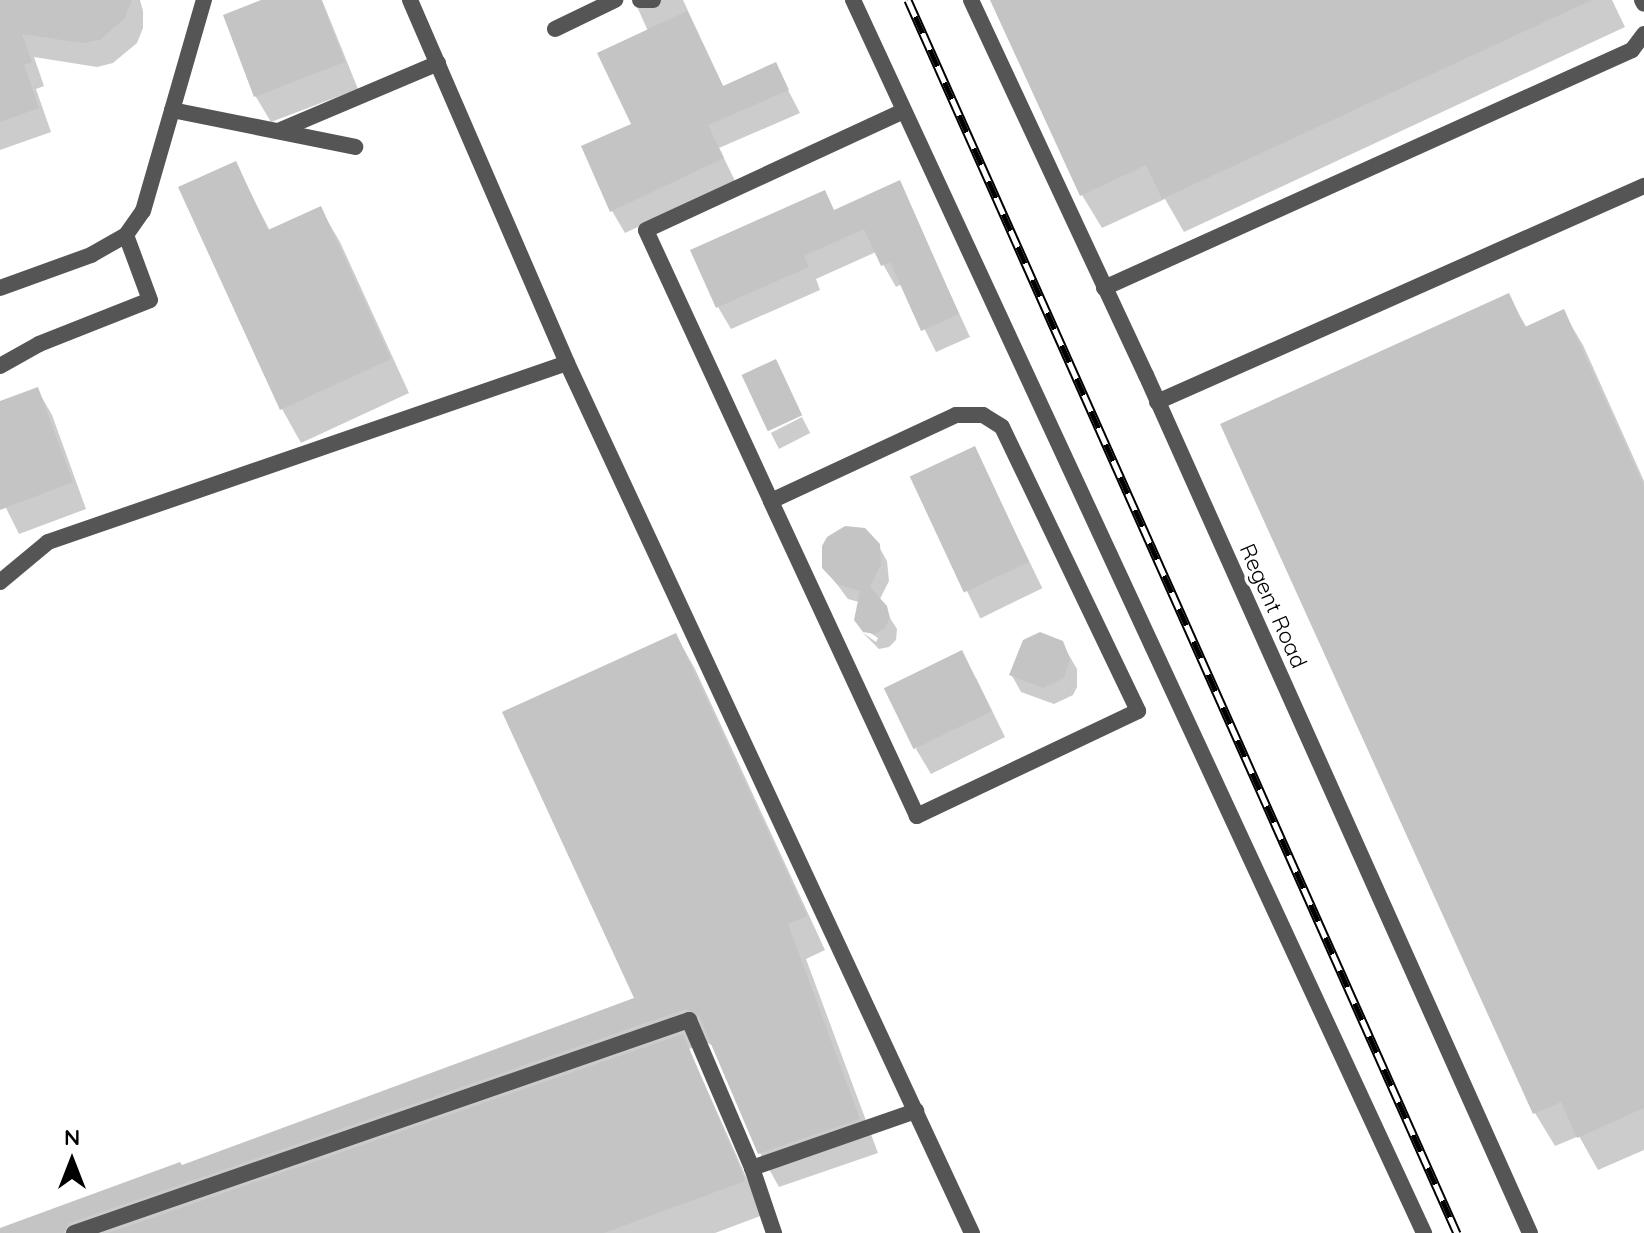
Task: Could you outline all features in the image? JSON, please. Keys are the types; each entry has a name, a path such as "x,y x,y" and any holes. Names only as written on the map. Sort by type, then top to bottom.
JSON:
{"lane":[{"path":"0,288 91,255 126,235 143,211 204,0"},
{"path":"410,0 567,363 972,1233"},
{"path":"555,29 615,0"},
{"path":"640,0 653,0"},
{"path":"853,0 1424,1233"},
{"name":"Regent Road","path":"971,0 1157,402 1530,1233"},
{"path":"1104,288 1632,50 1644,34"},
{"path":"278,131 438,63"},
{"path":"172,110 355,147"},
{"path":"771,501 956,415 983,415 1002,427 1138,711 917,816 771,501 646,230 904,111"},
{"path":"1157,402 1644,186"},
{"path":"0,366 39,344 150,300 126,235"},
{"path":"0,582 48,542 567,363"},
{"path":"74,1233 689,1020 752,1168 774,1233"},
{"path":"752,1168 916,1111"}],"building":[{"path":"0,0 132,0 124,19 100,40 82,43 22,34 32,62 24,65 39,108 0,122"},
{"path":"261,0 321,0 345,62 254,97 223,15"},
{"path":"990,0 1592,0 1162,199 1146,165 1080,196"},
{"path":"687,11 723,86 776,62 789,90 708,125 724,158 610,212 581,146 631,124 597,53"},
{"path":"236,161 268,230 321,206 391,359 280,410 178,187"},
{"path":"900,180 959,314 921,331 890,262 881,266 864,229 804,256 809,267 716,308 690,250 825,190 834,210"},
{"path":"1509,293 1525,327 1564,309 1644,486 1644,1108 1577,1138 1561,1102 1533,1114 1220,424"},
{"path":"776,359 802,415 768,431 742,375"},
{"path":"38,387 73,482 0,510 0,401"},
{"path":"975,446 1029,562 964,592 910,476"},
{"path":"845,526 865,528 880,544 881,565 870,587 887,606 890,618 884,629 875,634 863,632 854,620 860,591 837,584 822,568 822,546 827,537"},
{"path":"1040,632 1063,641 1070,659 1064,678 1043,688 1009,675 1023,640"},
{"path":"676,633 807,916 788,924 860,1119 758,1154 699,1016 686,1009 70,1223 63,1233 0,1233 0,1228 180,1162 182,1165 634,998 502,712"},
{"path":"962,650 992,711 914,749 884,688"},
{"path":"683,1034 745,1181 604,1233 108,1233"}],"railway":[{"path":"908,0 1457,1233"}]}
